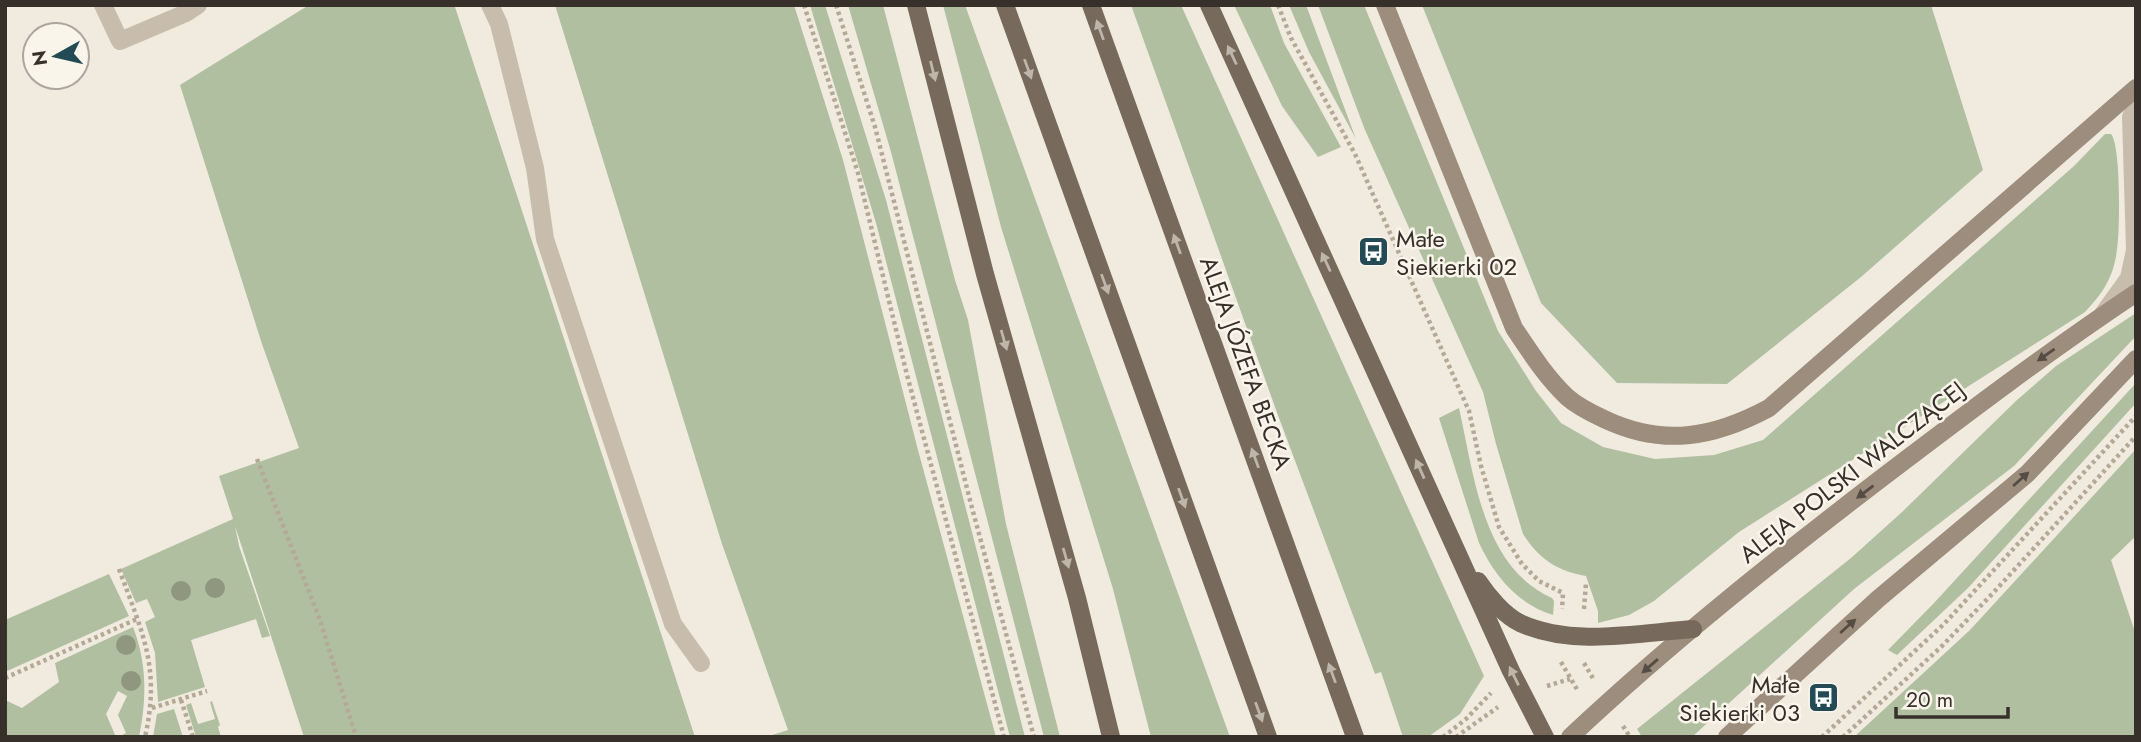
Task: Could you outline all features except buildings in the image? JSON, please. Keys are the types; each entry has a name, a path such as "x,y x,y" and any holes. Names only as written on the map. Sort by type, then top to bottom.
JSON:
{"main road":[{"path":"916,5 985,274 1077,598 1111,737"},
{"path":"1005,5 1268,737"},
{"name":"ALEJA JÓZEFA BECKA","path":"1091,5 1355,737"},
{"path":"1209,5 1511,671 1545,737"},
{"path":"1451,539 1488,596 1519,622 1560,634 1607,636 1693,629"}],"street":[{"path":"103,5 120,41 187,13 198,5"},
{"path":"490,5 499,24 535,168 545,239 673,624 701,663"},
{"path":"1385,5 1514,328 1544,372 1568,399 1627,430 1667,436 1693,436 1719,430 1743,422 1769,408 2136,88"},
{"path":"2102,316 2129,278 2135,250 2131,117 2136,107"},
{"name":"ALEJA POLSKI WALCZĄCEJ","path":"1570,737 1693,629 1852,501 2015,377 2136,293"},
{"path":"1727,737 1878,599 2027,474 2136,359"}],"path":[{"path":"804,5 858,173 907,375 1004,737"},
{"path":"836,5 876,127 972,508 1034,737"},
{"path":"1278,5 1291,38 1355,154 1469,411 1481,466 1499,527 1530,573 1539,581 1563,593 1559,659 1593,715"},
{"path":"1822,737 1944,624 2136,416"},
{"path":"1843,737 1950,637 2136,436"},
{"path":"257,459 320,620 356,737"},
{"path":"119,569 152,671 152,708 145,737"},
{"path":"5,678 137,619"},
{"path":"152,708 207,691"},
{"path":"181,700 192,737"}],"green space":[{"path":"309,5 455,7 695,737 304,737 235,526 239,546 270,636 262,638 256,619 191,640 205,687 158,702 155,653 145,622 155,617 147,599 136,603 121,569 233,519 219,476 299,448 262,344 180,85"},
{"path":"555,5 794,5 843,160 996,737 766,737 788,730 722,544"},
{"path":"810,5 825,5 886,200 1025,737 1010,737 876,223"},
{"path":"848,5 883,5 955,280 968,320 1006,524 1060,737 1044,737 891,152"},
{"path":"943,5 965,5 1230,737 1151,737 1113,589 1001,227"},
{"path":"1131,5 1181,5 1484,676 1460,714 1428,737 1403,737 1381,672 1375,674 1279,418"},
{"path":"1234,5 1270,5 1284,43 1341,147 1318,157 1282,106"},
{"path":"1289,5 1306,5 1356,139 1309,52"},
{"path":"1318,5 1364,5 1498,331 1536,391 1561,423 1603,447 1655,459 1714,455 1763,440 2074,166 2105,134 2111,134 2114,141 2118,170 2118,239 2113,270 2104,289 2085,312 1739,532 1654,601 1629,615 1598,623 1598,611 1586,576 1566,571 1542,557 1523,534 1483,392 1365,130"},
{"path":"1422,5 1931,5 1983,170 1861,277 1727,384 1617,383 1541,303"},
{"path":"2136,313 2136,336 2014,466 1854,589 1692,737 1642,737 1637,729 1851,558 2056,366"},
{"path":"2136,383 2136,403 1968,588 1897,655 1888,650 1934,603"},
{"path":"1459,408 1477,489 1496,542 1510,565 1529,584 1552,598 1553,615 1528,604 1508,587 1479,543 1439,418"},
{"path":"2136,449 2136,536 2111,560 2136,635 2136,737 1854,737 1970,630"},
{"path":"109,574 129,616 5,672 5,620"},
{"path":"133,627 141,654 144,681 139,737 118,737 126,733 118,715 127,696 118,691 106,714 116,737 5,737 5,700 22,708 59,682 55,663"},
{"path":"212,701 221,737 196,737 186,705 191,703 198,724 215,719 210,702"},
{"path":"174,709 183,737 153,737 157,714"}],"place":[{"name":"Małe Siekierki 02","path":"1373,252"},
{"name":"Małe Siekierki 03","path":"1823,698"}]}
